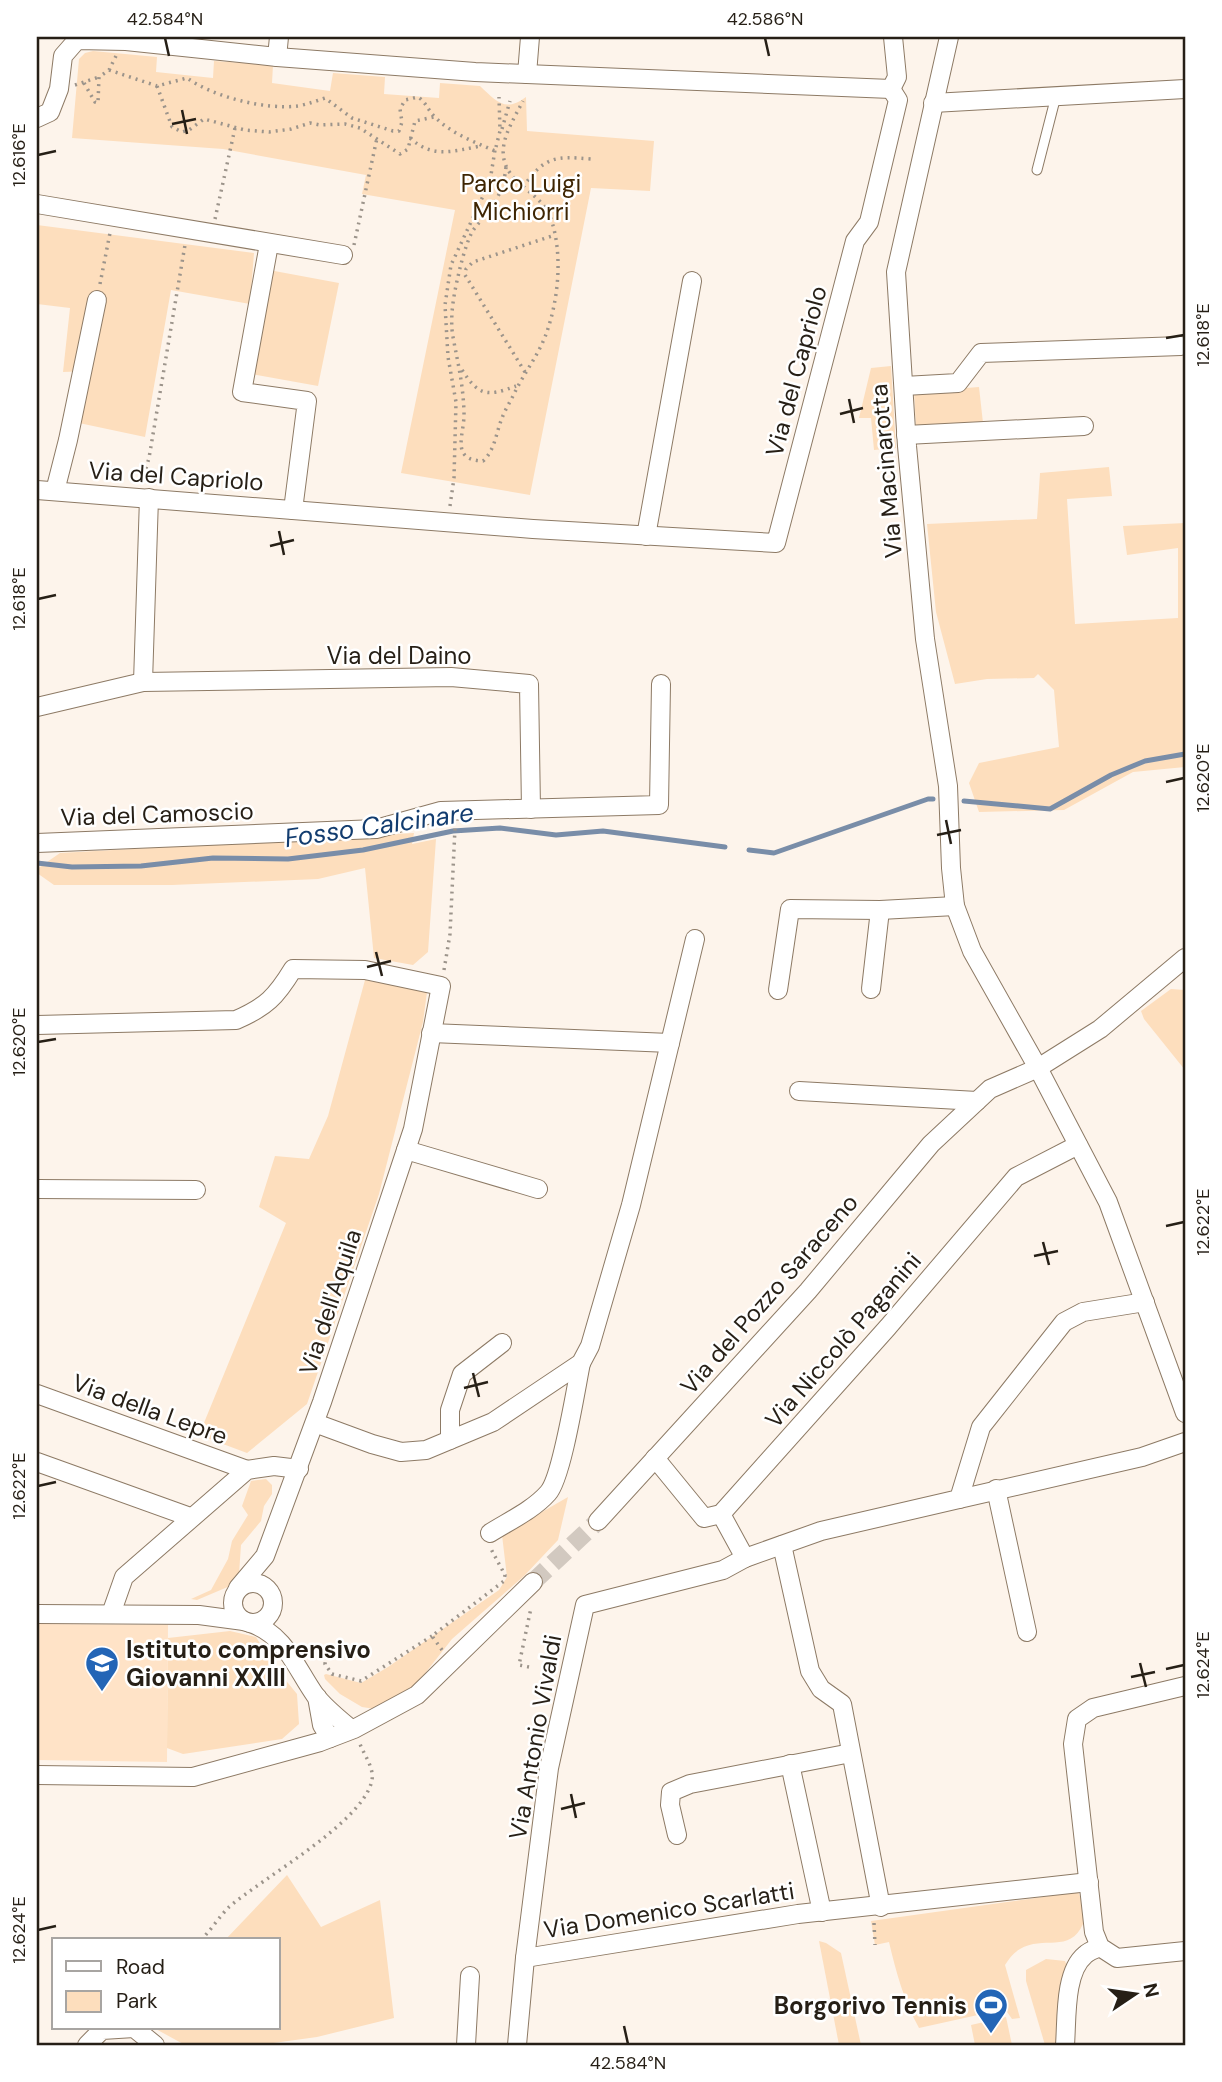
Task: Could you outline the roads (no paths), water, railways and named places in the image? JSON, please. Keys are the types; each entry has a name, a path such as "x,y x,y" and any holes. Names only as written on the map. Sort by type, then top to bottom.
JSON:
{"street":[{"path":"277,57 279,37"},
{"path":"527,74 530,37"},
{"path":"37,118 50,112 59,89 63,56 76,38 277,57 527,74 891,89 897,77 893,37"},
{"name":"Via Macinarotta","path":"949,37 895,272 906,435 925,639 948,786 951,868 956,905 972,951 1038,1068 1108,1202 1185,1413"},
{"name":"Via del Capriolo","path":"97,300 68,440 46,491 448,522 776,543 855,241 869,222 898,100 891,89"},
{"path":"933,103 1185,89"},
{"path":"37,204 343,256"},
{"name":"Via del Capriolo","path":"269,244 242,392 307,401 293,510"},
{"path":"646,536 692,281"},
{"path":"904,386 958,383 981,353 1181,346"},
{"path":"906,435 1084,426"},
{"path":"143,497 143,682"},
{"name":"Via del Daino","path":"37,706 143,682 451,677 529,684 531,808"},
{"name":"Via del Camoscio","path":"37,843 376,829 441,811 659,805 661,684"},
{"path":"778,990 790,909 880,910 956,905"},
{"path":"872,989 880,910"},
{"path":"490,1533 550,1491 568,1433 581,1363 590,1346 631,1205 695,939"},
{"name":"Via del Pozzo Saraceno","path":"597,1521 808,1291 932,1144 990,1089 1038,1068 1100,1029 1185,958"},
{"name":"Via dell'Aquila","path":"37,1026 236,1020 258,1010 277,995 293,969 365,970 440,986 413,1129 315,1423 265,1556 236,1593"},
{"path":"431,1033 670,1043"},
{"path":"799,1091 977,1101"},
{"name":"Via Niccolò Paganini","path":"720,1514 888,1328 1016,1177 1078,1145"},
{"path":"406,1150 538,1189"},
{"path":"37,1189 196,1190"},
{"path":"959,1499 981,1427 1064,1322 1083,1312 1145,1302"},
{"path":"450,1440 450,1410 462,1374 502,1343"},
{"path":"315,1423 401,1452 426,1450 493,1422 581,1363"},
{"name":"Via della Lepre","path":"37,1394 247,1470"},
{"name":"Via Antonio Vivaldi","path":"517,2045 549,1769 585,1605 723,1570 745,1558 821,1531 1142,1457 1185,1442"},
{"path":"655,1458 704,1518 720,1514 745,1558"},
{"path":"37,1462 190,1517"},
{"path":"111,1614 124,1577 247,1470 274,1466 299,1469"},
{"path":"996,1489 1027,1632"},
{"path":"782,1545 810,1671 821,1689 842,1704 876,1907"},
{"path":"265,1556 267,1588 272,1597 272,1608 283,1644 317,1697 353,1729"},
{"path":"190,1615 236,1593 249,1582 256,1582 267,1588"},
{"path":"37,1775 193,1777 330,1738 353,1729 417,1695 533,1591"},
{"path":"236,1593 234,1611 283,1644"},
{"path":"37,1614 190,1615 247,1622 267,1618 272,1608"},
{"path":"1185,1686 1093,1708 1077,1718 1073,1744 1094,1932 1100,1947 1117,1958 1185,1953"},
{"path":"317,1697 322,1726 330,1738"},
{"path":"677,1835 670,1805 671,1792 690,1784 851,1753"},
{"name":"Via Domenico Scarlatti","path":"790,1764 822,1912"},
{"name":"Via Domenico Scarlatti","path":"525,1958 822,1912 1089,1882"},
{"path":"1065,2045 1070,1985 1075,1969 1084,1955 1100,1947"},
{"path":"466,2045 470,1976"},
{"path":"87,2045 102,2030"},
{"path":"136,2030 155,2045"}],"lane":[{"path":"1037,170 1056,96"}],"waterway":[{"name":"Fosso Calcinare","path":"964,801 1050,809 1111,775 1145,761 1185,754"},
{"name":"Fosso Calcinare","path":"749,850 774,853 933,799"},
{"name":"Fosso Calcinare","path":"37,863 72,867 141,866 213,858 288,859 363,850 453,831 500,828 556,835 603,831 725,847"}],"tunnel":[{"path":"533,1582 598,1521"}],"place":[{"name":"Istituto comprensivo Giovanni XXIII","path":"102,1693"},
{"name":"Borgorivo Tennis","path":"991,2035"}],"park label":[{"name":"Parco Luigi Michiorri","path":"521,197"}]}
